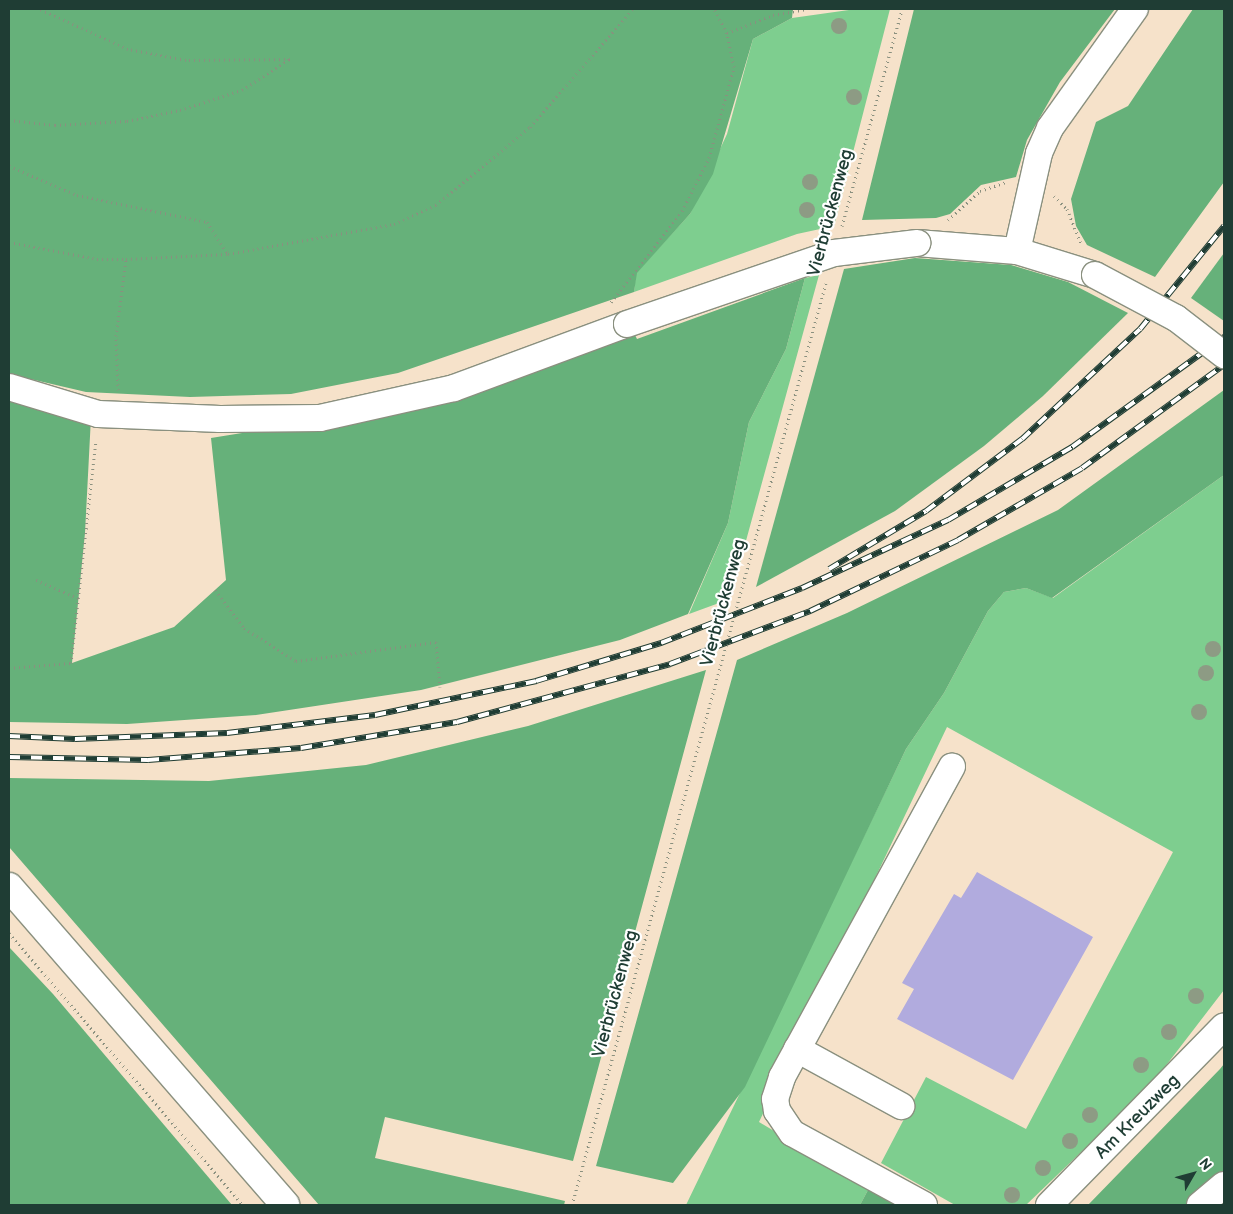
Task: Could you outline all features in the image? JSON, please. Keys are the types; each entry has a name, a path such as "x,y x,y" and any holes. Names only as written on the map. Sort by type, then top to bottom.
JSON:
{"main road":[{"path":"9,886 286,1205"}],"street":[{"path":"1017,251 1036,161 1050,128 1135,9"},
{"path":"9,387 98,414 220,419 320,418 454,388 620,316 818,257 878,245 918,243 1017,251 1096,276 1176,318 1224,356"},
{"path":"924,1205 792,1133 782,1122 776,1089 952,766"},
{"name":"Am Kreuzweg","path":"1049,1205 1224,1026"},
{"path":"797,1049 901,1106"},
{"path":"1200,1205 1224,1185"}],"path":[{"path":"9,120 56,125 127,121 180,110 242,90 290,59 186,60 128,49 40,9"},
{"path":"9,242 96,259 126,259 228,254 394,224 436,205 530,127 633,9"},
{"path":"620,316 604,310 696,189 734,67 727,33 714,9"},
{"path":"727,33 773,14 806,9"},
{"name":"Vierbrückenweg","path":"841,229 902,9"},
{"path":"9,166 77,195 207,222 228,254"},
{"path":"9,668 71,664 98,414 106,402 119,396 116,336 126,259"},
{"name":"Vierbrückenweg","path":"572,1205 828,277"},
{"path":"36,580 78,598"},
{"path":"215,590 244,628 296,661 436,642 440,687"},
{"path":"9,933 243,1205"}],"green space":[{"path":"9,9 793,9 792,18 753,39 713,174 690,214 637,273 634,292 398,373 291,394 190,397 86,392 9,374"},
{"path":"856,9 890,9 834,226 797,234 634,292 636,273 690,214 727,134 753,39 792,18"},
{"path":"914,9 1115,9 1060,82 1027,140 1016,177 981,185 950,214 936,218 862,220"},
{"path":"1193,9 1224,9 1224,182 1155,277 1087,245 1076,226 1071,199 1096,122 1128,106"},
{"path":"1224,253 1224,321 1191,298"},
{"path":"915,258 1011,265 1068,282 1128,313 1043,396 984,446 895,511 756,587 844,269"},
{"path":"819,275 730,599 689,614 728,523 749,422 786,349 805,278"},
{"path":"805,278 786,349 749,422 728,523 688,614 620,640 421,690 256,715 127,724 9,722 9,391 91,417 85,533 72,663 174,627 226,580 211,438 449,400 635,335 637,339"},
{"path":"1224,390 1224,475 1052,598 1026,588 1004,592 988,611 944,693 906,749 745,1087 673,1183 596,1166 737,660 847,613 1058,510"},
{"path":"1224,475 1224,990 1151,1085 1026,1205 955,1205 881,1163 926,1077 1026,1129 1173,852 947,727 759,1122 869,1188 860,1205 686,1205 906,749 944,693 988,611 1004,592 1026,588 1053,598"},
{"path":"706,670 573,1161 385,1117 375,1158 565,1201 564,1205 319,1205 9,847 9,778 209,781 366,765 528,726"},
{"path":"9,947 53,994 232,1205 9,1205"},
{"path":"1224,1064 1224,1205 1088,1205 1220,1069"},
{"path":"869,1188 899,1205 860,1205"}],"building":[{"path":"977,872 1093,937 1013,1080 897,1019 914,989 902,983 954,894 961,898"}],"railway":[{"path":"829,569 926,511 1022,439 1140,329 1224,226"},
{"path":"9,736 75,739 227,733 375,715 536,681 661,643 802,588 948,520 1072,447 1224,337"},
{"path":"9,757 148,760 301,748 457,722 670,664 810,611 958,540 1082,468 1224,365"}]}
